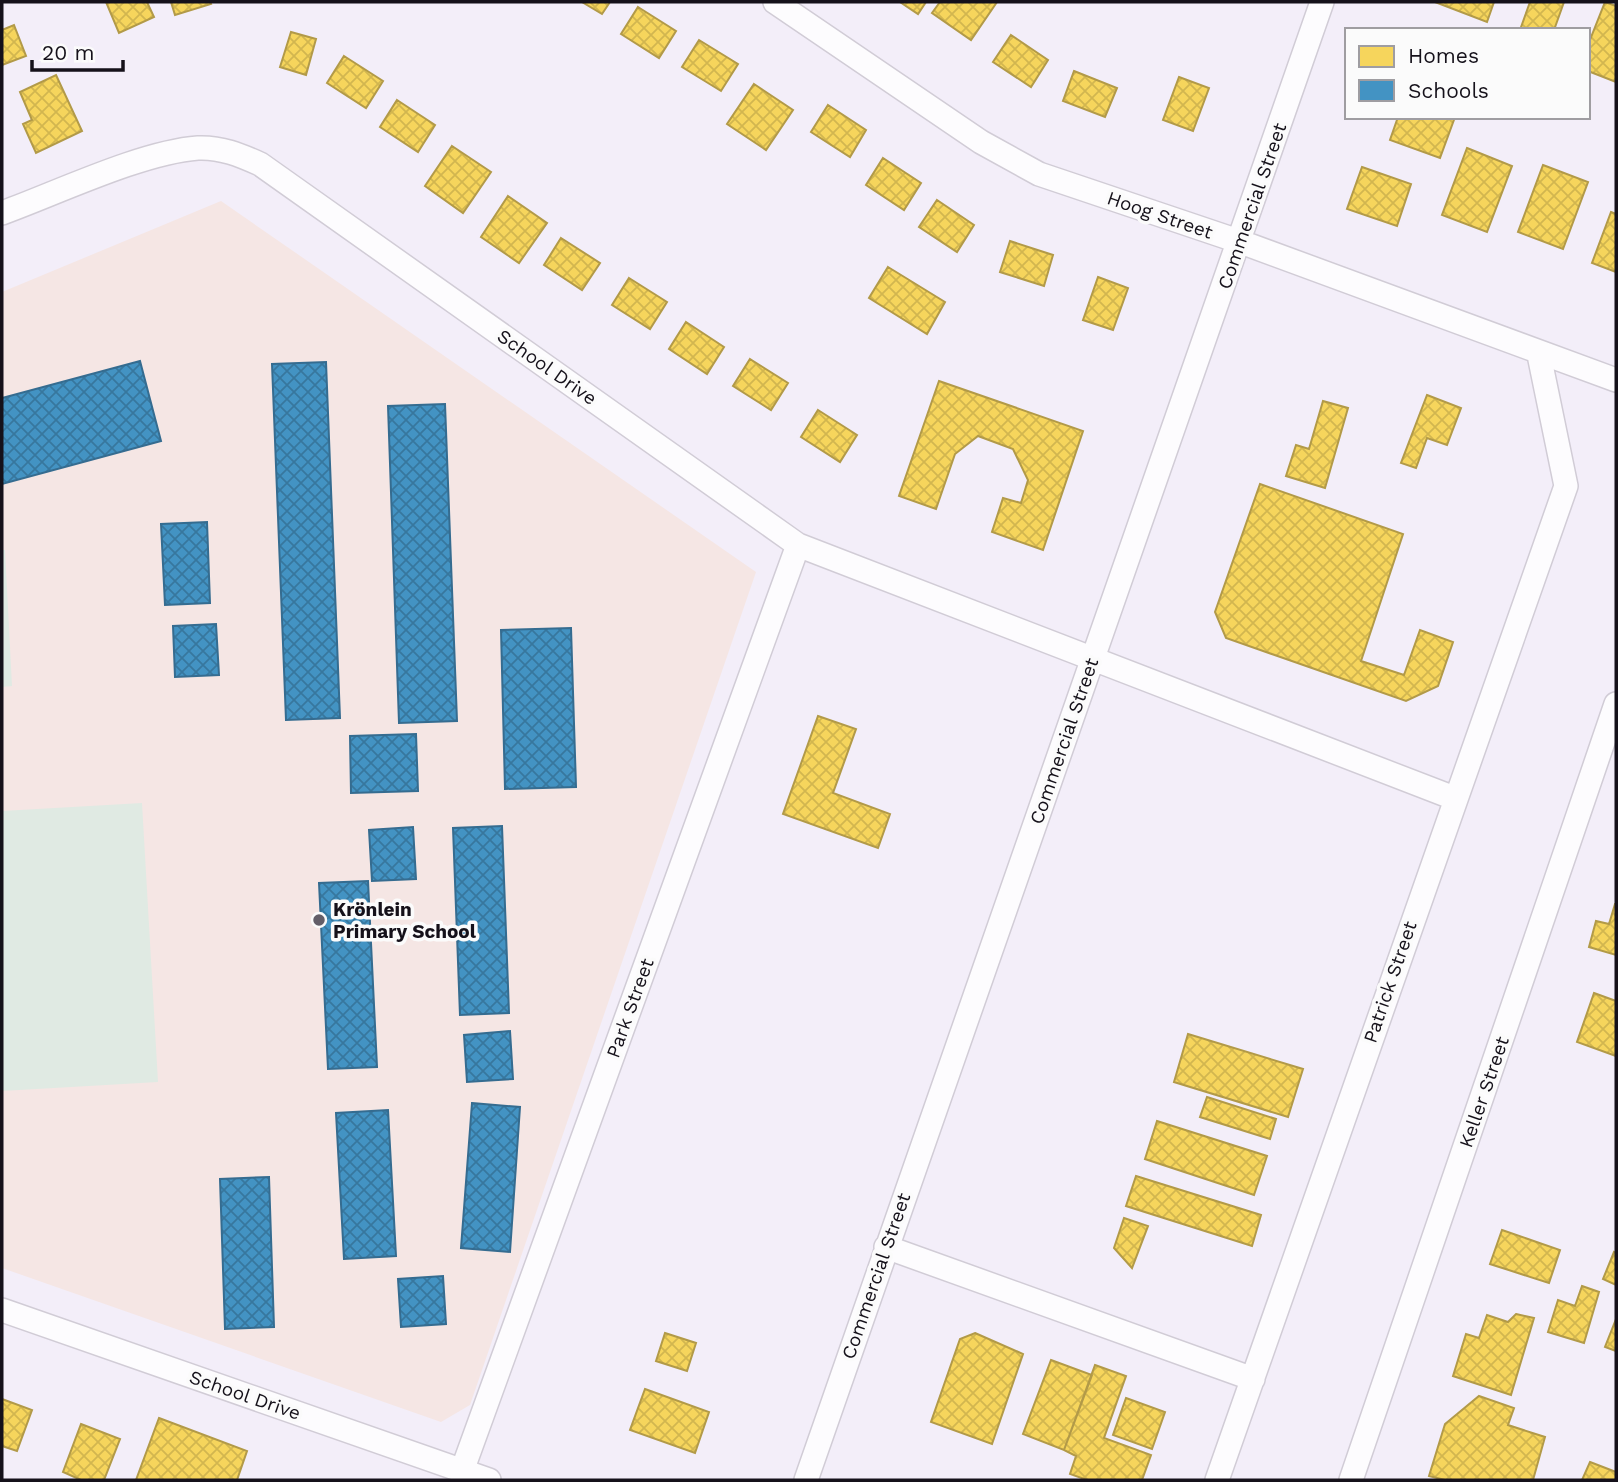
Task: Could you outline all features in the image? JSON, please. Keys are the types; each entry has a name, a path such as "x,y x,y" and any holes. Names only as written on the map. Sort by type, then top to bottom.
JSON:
{"street":[{"name":"Hoog Street","path":"775,2 981,142 1039,174 1241,243 1539,355 1616,380"},
{"name":"Commercial Street","path":"806,1480 1092,659 1241,243 1322,2"},
{"name":"School Drive","path":"2,213 163,154 200,148 229,151 260,164 798,545 1454,798"},
{"name":"Patrick Street","path":"1216,1480 1566,486 1539,355"},
{"name":"Park Street","path":"462,1471 798,545"},
{"name":"Keller Street","path":"1352,1480 1616,704"},
{"path":"886,1247 1253,1379"},
{"name":"School Drive","path":"2,1310 489,1480"}],"shaded area":[{"name":"Krönlein Primary School","path":"221,201 756,572 470,1405 441,1422 2,1268 2,292"},
{"path":"2,550 5,550 12,686 2,687"},
{"path":"142,803 158,1082 2,1091 2,811"}],"building: Homes":[{"path":"106,2 147,2 154,17 119,33"},
{"path":"171,2 210,2 211,4 175,15"},
{"path":"582,2 610,2 602,14"},
{"path":"900,2 926,2 918,14"},
{"path":"940,2 997,2 971,40 932,13"},
{"path":"1435,2 1494,2 1487,22"},
{"path":"1530,2 1564,2 1555,28 1521,28"},
{"path":"1605,2 1616,6 1616,82 1590,72 1590,40"},
{"path":"638,7 676,31 659,58 621,34"},
{"path":"14,25 26,56 2,65 2,30"},
{"path":"291,32 316,39 306,75 280,67"},
{"path":"1011,35 1048,60 1031,87 993,62"},
{"path":"699,40 738,64 721,91 682,67"},
{"path":"344,56 383,81 366,108 327,83"},
{"path":"1074,71 1117,88 1105,117 1063,101"},
{"path":"56,75 82,131 36,153 23,124 32,120 20,92"},
{"path":"1179,77 1209,88 1193,131 1163,120"},
{"path":"754,84 793,110 766,150 727,124"},
{"path":"397,100 435,125 418,152 380,127"},
{"path":"828,105 866,130 850,157 811,132"},
{"path":"1397,119 1454,119 1440,158 1390,140"},
{"path":"452,146 491,172 463,213 425,186"},
{"path":"1467,148 1512,166 1487,232 1442,215"},
{"path":"883,158 921,183 904,210 866,185"},
{"path":"1543,165 1588,182 1563,249 1518,232"},
{"path":"1362,167 1411,184 1397,226 1347,209"},
{"path":"508,196 547,223 519,263 481,237"},
{"path":"937,200 974,225 957,252 919,227"},
{"path":"1611,212 1616,214 1616,272 1592,263"},
{"path":"561,238 600,263 582,290 544,265"},
{"path":"1010,241 1053,255 1044,286 1000,272"},
{"path":"888,267 945,302 927,334 869,298"},
{"path":"1098,277 1128,288 1113,330 1083,320"},
{"path":"629,278 667,302 650,329 612,305"},
{"path":"686,322 724,347 707,374 669,349"},
{"path":"750,359 788,383 771,410 733,386"},
{"path":"939,381 1083,431 1043,550 992,532 1003,498 1021,503 1028,480 1013,449 978,436 955,454 936,509 899,496"},
{"path":"1427,395 1461,408 1447,445 1427,438 1416,468 1401,463"},
{"path":"1323,401 1348,408 1325,488 1286,476 1296,445 1309,449"},
{"path":"818,410 857,435 840,462 801,437"},
{"path":"1260,484 1403,534 1361,661 1404,675 1420,630 1453,642 1438,686 1406,701 1226,638 1215,612"},
{"path":"818,716 856,729 833,793 890,814 878,848 783,814"},
{"path":"1615,904 1616,955 1589,947 1596,921 1609,924"},
{"path":"1594,993 1616,1001 1616,1056 1577,1042"},
{"path":"1188,1034 1303,1069 1288,1117 1174,1082"},
{"path":"1207,1097 1276,1119 1270,1139 1200,1117"},
{"path":"1157,1121 1267,1156 1254,1195 1145,1159"},
{"path":"1136,1176 1261,1215 1252,1246 1126,1206"},
{"path":"1124,1218 1148,1226 1132,1268 1114,1248"},
{"path":"1502,1230 1560,1250 1549,1283 1490,1264"},
{"path":"1614,1252 1616,1253 1616,1285 1603,1279"},
{"path":"1582,1286 1599,1292 1584,1343 1548,1332 1558,1300 1575,1306"},
{"path":"1516,1314 1534,1318 1511,1395 1453,1376 1466,1334 1479,1338 1487,1315 1508,1322"},
{"path":"1616,1319 1616,1351 1605,1347"},
{"path":"665,1333 696,1343 687,1371 656,1361"},
{"path":"975,1333 1023,1354 992,1444 931,1422 960,1339"},
{"path":"1051,1360 1092,1375 1064,1450 1023,1434"},
{"path":"1095,1365 1126,1376 1104,1438 1151,1455 1142,1480 1087,1480 1070,1474 1076,1456 1064,1450"},
{"path":"645,1389 709,1412 695,1453 630,1430"},
{"path":"1479,1396 1514,1408 1508,1425 1545,1437 1533,1480 1445,1480 1429,1476 1445,1424"},
{"path":"1126,1398 1165,1412 1152,1449 1113,1435"},
{"path":"2,1399 32,1410 17,1451 2,1446"},
{"path":"159,1418 247,1451 237,1480 136,1480"},
{"path":"81,1424 120,1439 104,1480 81,1480 63,1472"},
{"path":"1590,1462 1616,1472 1616,1480 1582,1480"}],"building: Schools":[{"path":"140,361 161,441 2,484 2,398"},
{"path":"326,362 340,718 286,720 272,364"},
{"path":"445,404 457,721 399,723 388,406"},
{"path":"207,522 210,603 165,605 161,524"},
{"path":"216,624 219,675 175,677 173,626"},
{"path":"571,628 576,787 505,789 501,630"},
{"path":"416,734 418,791 351,793 350,736"},
{"path":"502,826 509,1013 460,1015 453,828"},
{"path":"413,827 416,879 372,881 369,830"},
{"path":"368,881 377,1067 328,1069 319,883"},
{"path":"510,1031 513,1079 467,1082 464,1035"},
{"path":"472,1103 520,1107 510,1252 461,1248"},
{"path":"388,1110 396,1256 344,1259 336,1113"},
{"path":"269,1177 274,1327 225,1329 220,1179"},
{"path":"443,1276 446,1324 401,1327 398,1279"}],"place":[{"name":"Krönlein Primary School","path":"319,920"}]}
